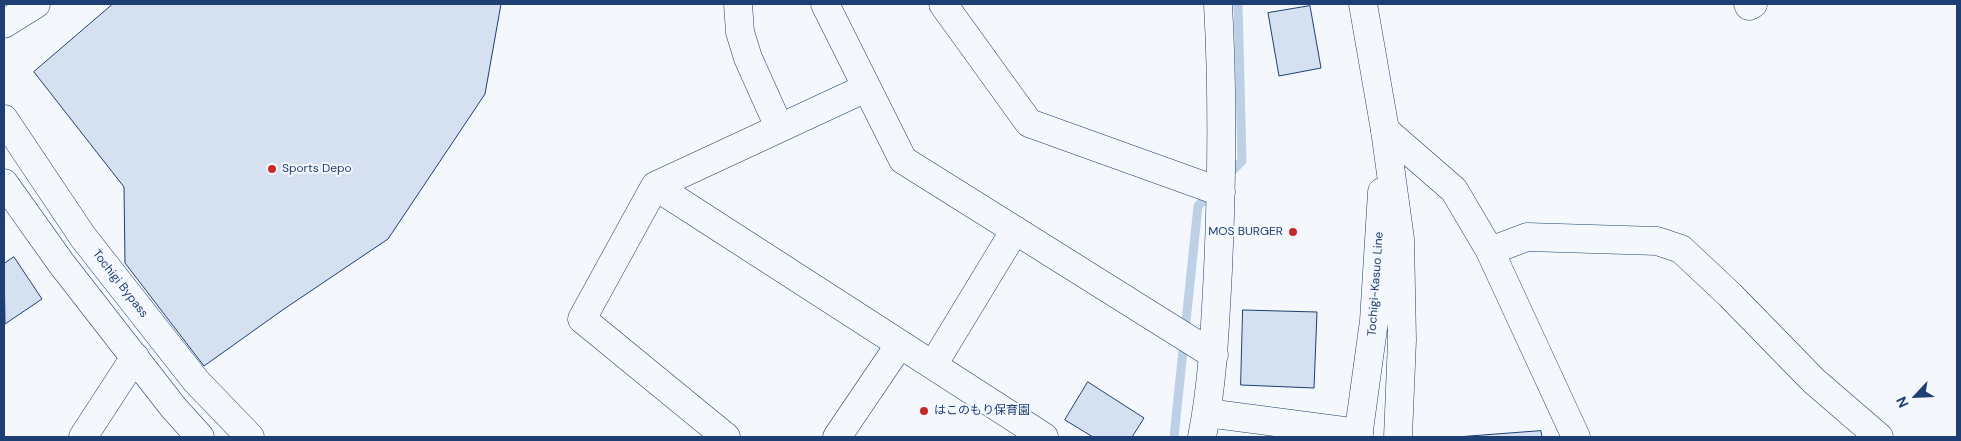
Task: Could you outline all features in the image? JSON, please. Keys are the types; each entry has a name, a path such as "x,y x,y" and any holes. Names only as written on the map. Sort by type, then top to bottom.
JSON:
{"street":[{"path":"4,24 36,4"},
{"path":"738,4 740,32 748,58 779,127"},
{"path":"825,4 903,160 1214,355"},
{"path":"942,4 1029,123 1221,192"},
{"path":"1218,4 1221,58 1221,192 1214,355 1205,425 1359,435"},
{"name":"Tochigi-Kasuo Line","path":"1363,4 1385,130 1400,240 1402,340 1398,437"},
{"path":"1748,4 1749,6 1753,4"},
{"path":"726,437 582,319 655,186 866,88"},
{"name":"Tochigi Bypass","path":"4,119 83,237 196,381 250,437"},
{"path":"1385,130 1454,190 1490,251 1576,437"},
{"name":"Tochigi-Kasuo Line","path":"1359,435 1374,321 1385,130"},
{"path":"4,183 60,263 173,407 200,437"},
{"path":"655,186 1044,437"},
{"path":"933,365 1015,230"},
{"path":"1490,251 1527,237 1657,241 1680,249 1730,295 1814,382 1879,437"},
{"path":"837,437 900,344"},
{"path":"83,437 135,357"}],"building":[{"name":"Sports Depo","path":"113,4 501,4 485,94 388,239 204,366 125,263 124,187 34,72"},
{"path":"1310,6 1321,68 1279,76 1268,13"},
{"path":"14,257 42,299 5,324 4,264"},
{"path":"1243,310 1317,312 1314,388 1241,385"},
{"path":"1088,382 1144,418 1132,437 1093,437 1065,420"},
{"path":"1541,431 1542,437 1457,437"}],"waterway":[{"path":"1228,175 1242,161 1238,4"},
{"path":"1174,437 1198,206 1212,192"}],"place":[{"name":"Sports Depo","path":"272,169"},
{"name":"MOS BURGER","path":"1293,232"},
{"name":"はこのもり保育園","path":"924,411"}]}
